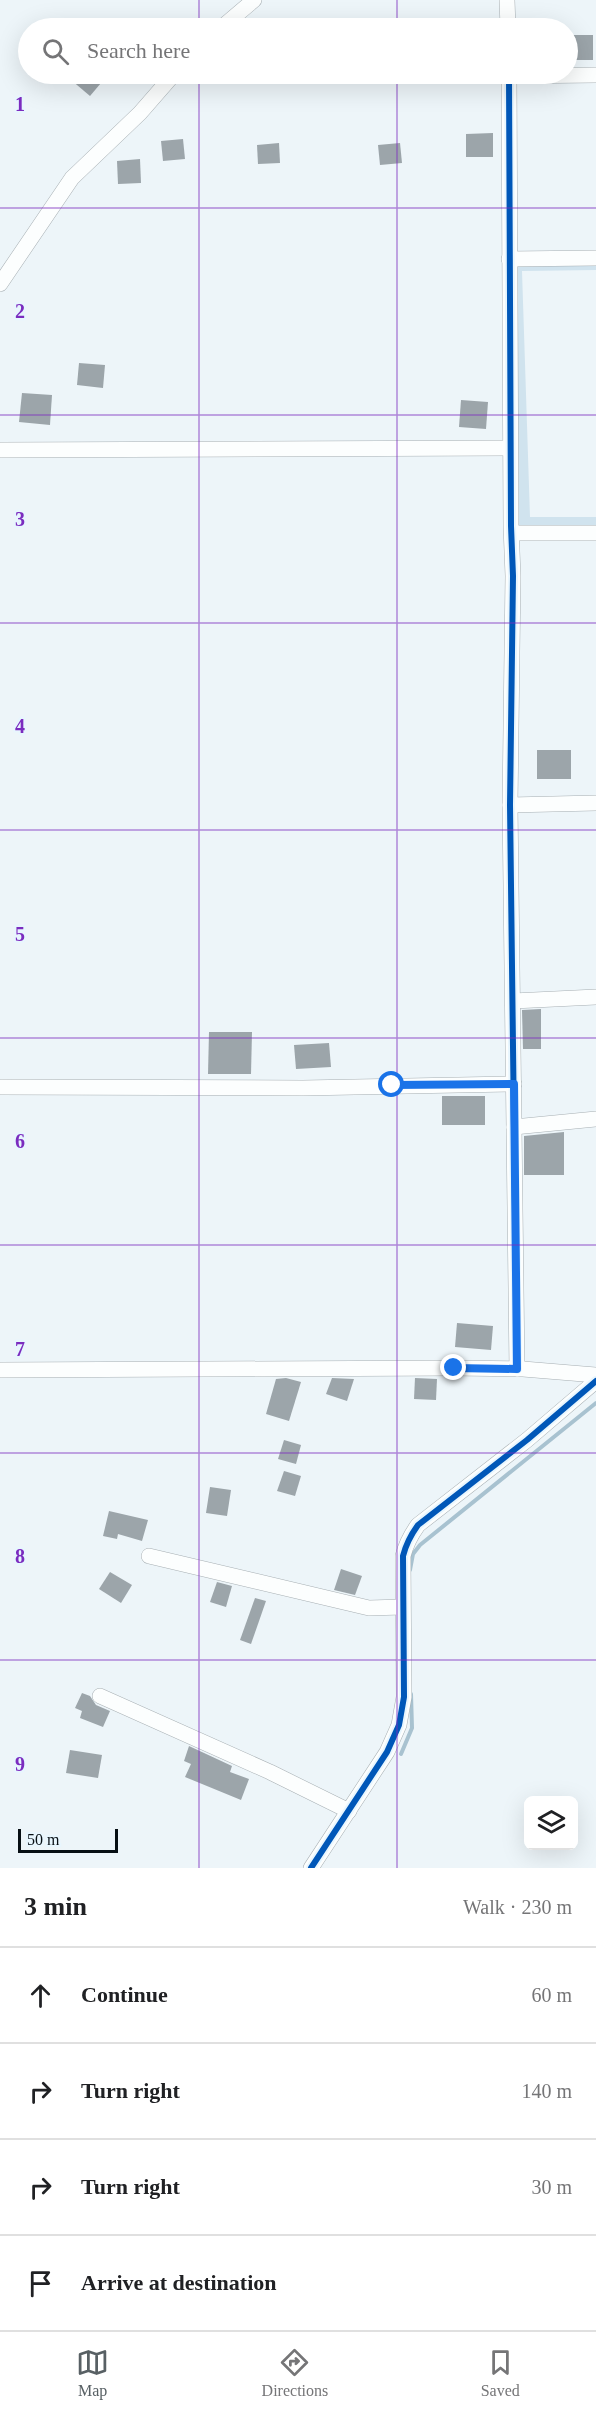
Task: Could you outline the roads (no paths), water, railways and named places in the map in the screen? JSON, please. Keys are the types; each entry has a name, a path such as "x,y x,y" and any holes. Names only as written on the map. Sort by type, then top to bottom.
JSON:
{"street":[{"path":"232,18 254,0"},
{"path":"507,0 508,18"},
{"path":"578,75 596,75"},
{"path":"0,284 72,178 140,113 165,84"},
{"path":"509,84 508,260 513,576 510,805 517,1369"},
{"path":"508,260 596,258"},
{"path":"0,450 510,448"},
{"path":"512,533 596,532"},
{"path":"510,805 596,803"},
{"path":"513,1002 596,997"},
{"path":"0,1087 303,1088 514,1084"},
{"path":"514,1127 596,1119"},
{"path":"0,1370 316,1367 517,1369 596,1375"},
{"path":"311,1868 387,1752 400,1719 404,1697 402,1607 405,1544 418,1525 527,1440 596,1381"},
{"path":"149,1556 369,1608 402,1607"},
{"path":"100,1696 260,1767 349,1811"}],"waterway":[{"path":"410,1570 413,1554 420,1545 596,1403"},
{"path":"401,1754 412,1728 411,1694"}]}
